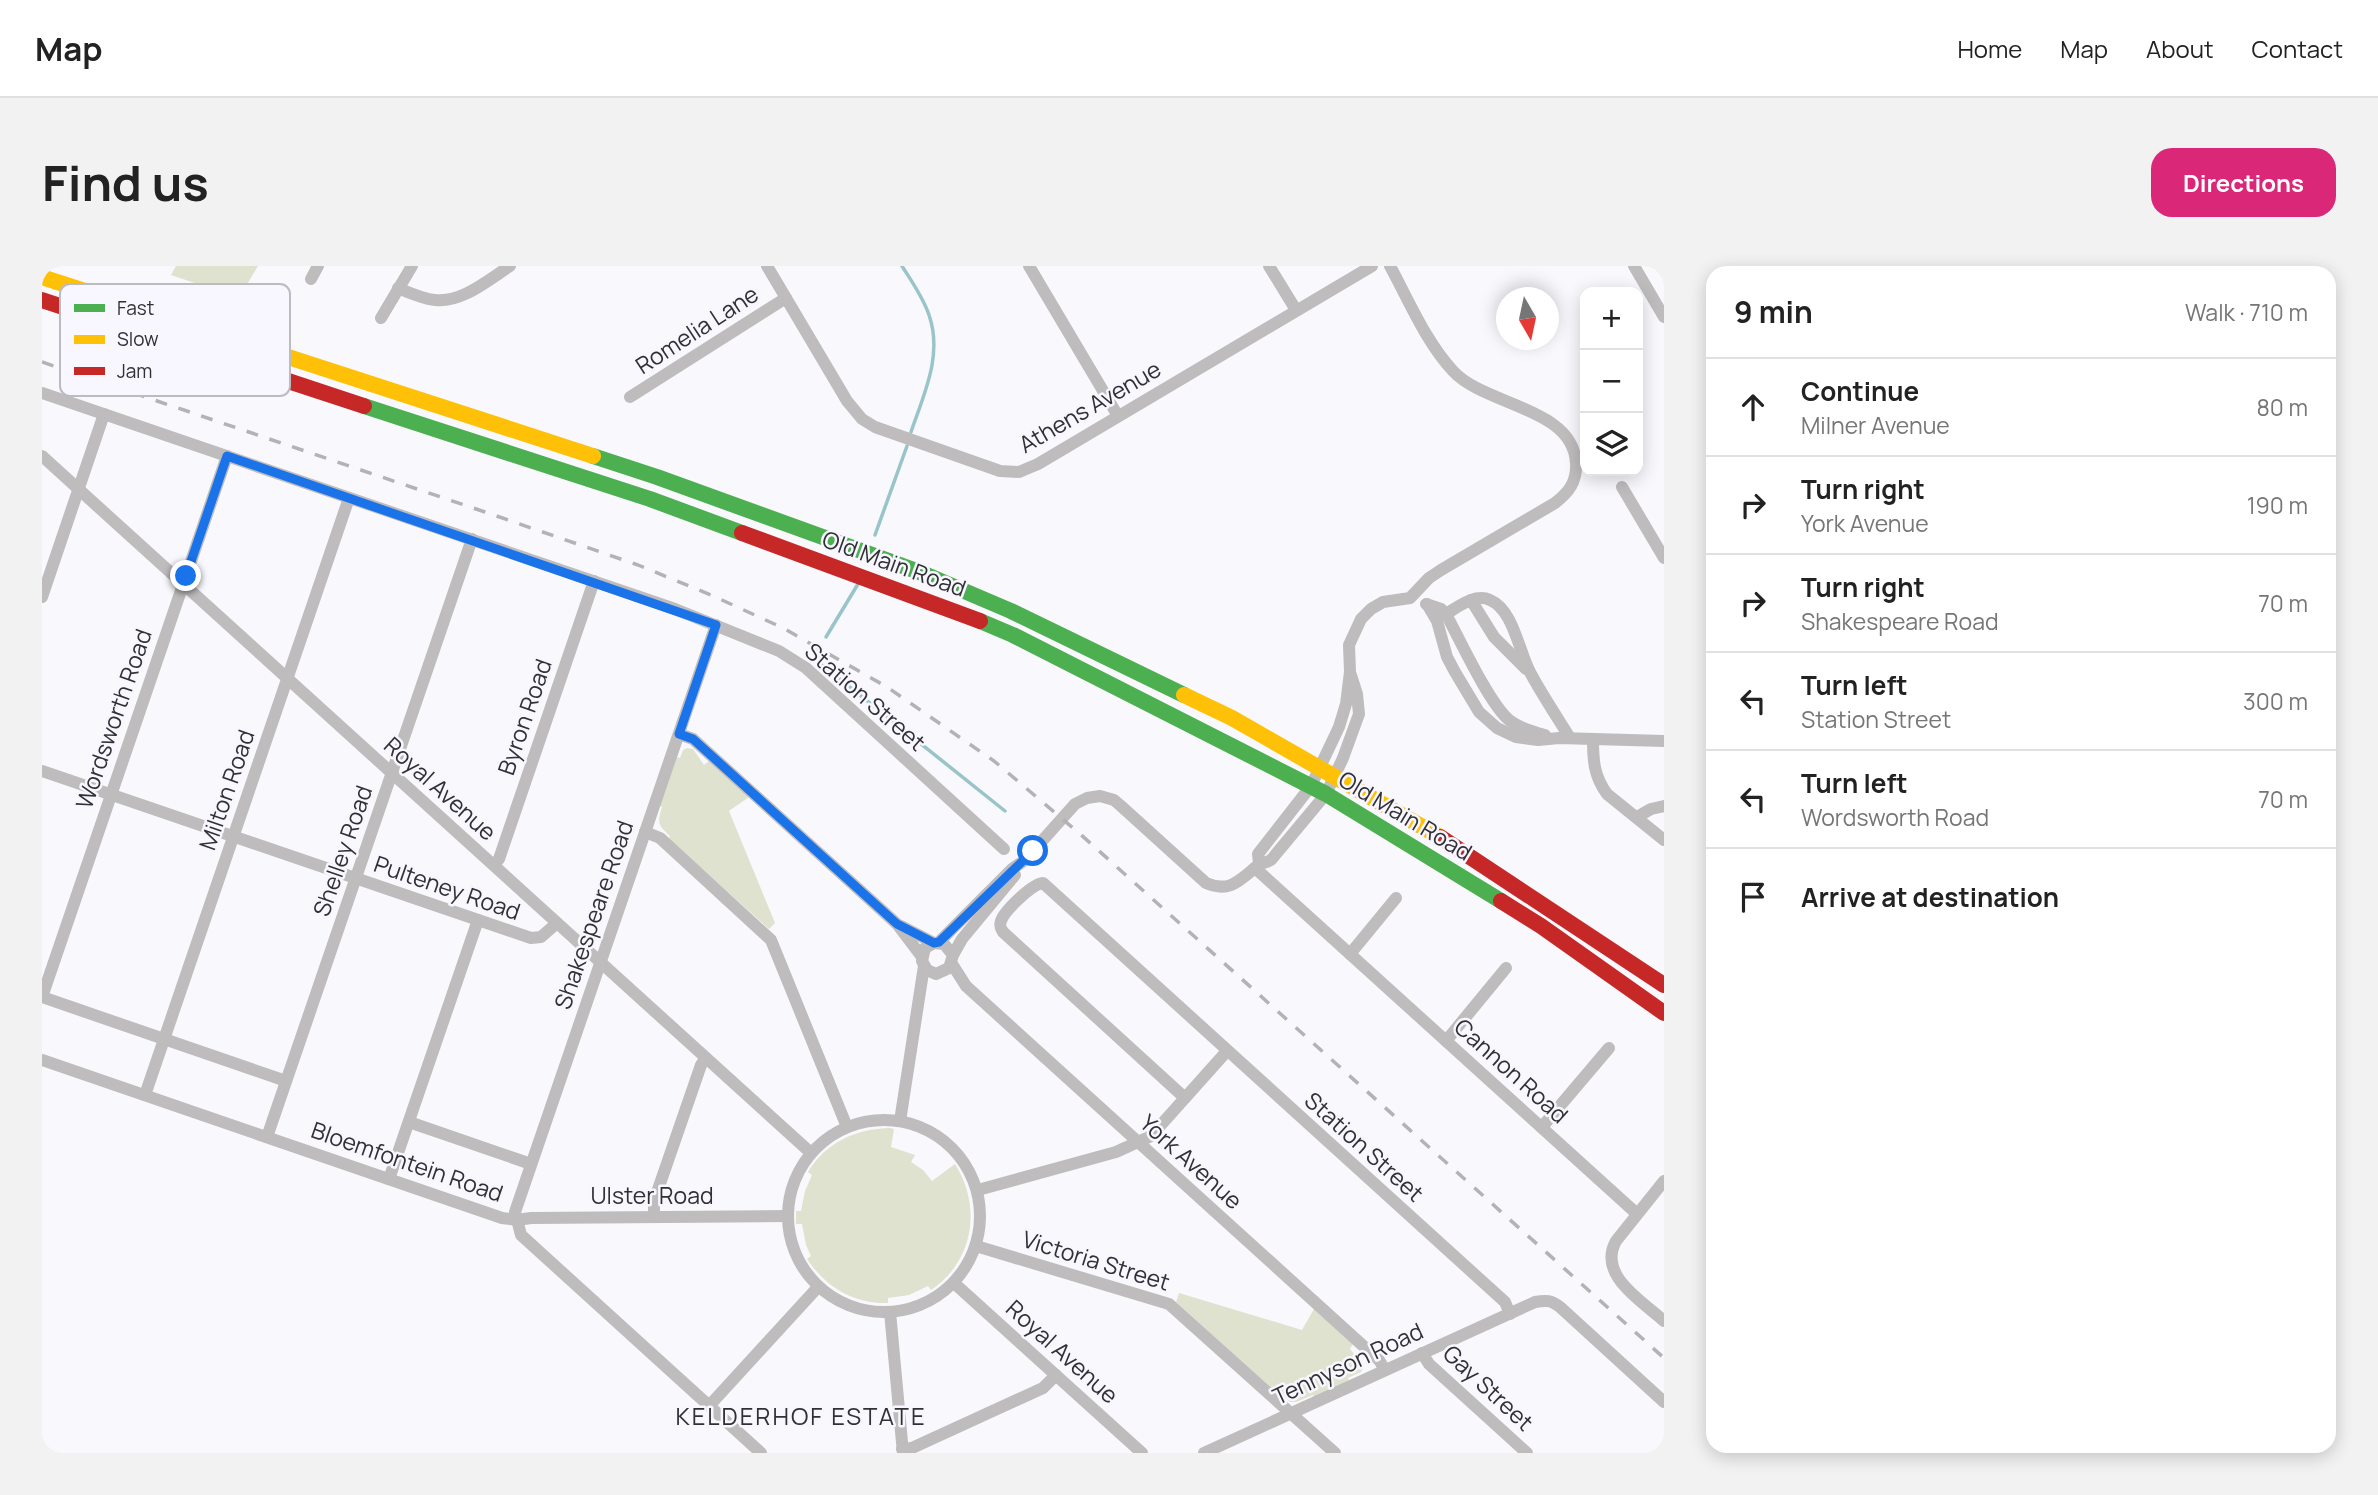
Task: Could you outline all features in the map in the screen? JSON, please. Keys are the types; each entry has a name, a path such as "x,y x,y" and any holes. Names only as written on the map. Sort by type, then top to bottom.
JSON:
{"main road":[{"name":"Old Main Road","path":"42,277 64,284"},
{"name":"Old Main Road","path":"42,300 60,306"},
{"name":"Old Main Road","path":"290,358 644,473 922,573 1048,628 1232,718 1327,772 1482,863 1664,985"},
{"name":"Old Main Road","path":"290,381 650,499 957,611 1013,635 1326,794 1541,926 1664,1013"}],"street":[{"path":"311,279 318,266"},
{"path":"380,318 412,266"},
{"path":"398,288 427,299 448,300 468,293 510,266"},
{"name":"Athens Avenue","path":"767,266 848,401 862,419 875,427 964,459 1000,471 1019,472 1038,464 1372,266"},
{"path":"1029,266 1118,416"},
{"path":"1269,266 1296,310"},
{"path":"1390,266 1452,370 1475,387 1545,419 1569,439 1576,459 1575,476 1568,492 1555,503 1441,570 1410,598"},
{"path":"1634,266 1664,317"},
{"name":"Romelia Lane","path":"630,397 786,298"},
{"name":"Station Street","path":"42,393 594,581 779,651 806,668 1004,849"},
{"path":"42,597 104,414"},
{"name":"Royal Avenue","path":"42,456 811,1153"},
{"name":"Wordsworth Road","path":"42,997 227,456"},
{"path":"1622,487 1664,558"},
{"name":"Milton Road","path":"145,1096 349,498"},
{"name":"Shelley Road","path":"267,1137 472,539"},
{"name":"Byron Road","path":"494,865 499,859 594,581"},
{"path":"920,1001 938,974 952,960 962,939 1025,860 1075,804 1087,798 1100,796 1114,800 1211,885 1235,885 1257,866 1271,860 1326,794 1327,772 1343,716 1350,672 1349,645 1361,620 1371,609 1383,602 1410,598 1441,609 1490,694 1509,720 1535,732 1564,738"},
{"path":"1446,614 1471,600 1484,598 1500,607 1513,628 1529,671 1564,738"},
{"path":"1471,600 1494,636 1529,671"},
{"path":"1427,604 1441,634 1447,657 1483,718 1497,728 1516,737 1538,740 1564,738 1664,741"},
{"name":"Shakespeare Road","path":"516,1220 517,1206 531,1164 716,625"},
{"path":"679,734 693,739 897,924 923,961 938,974"},
{"path":"1593,739 1593,763 1597,780 1607,794 1664,840"},
{"name":"Pulteney Road","path":"42,771 534,939 541,937 557,923"},
{"path":"1257,866 1260,850 1311,786 1327,772"},
{"path":"1637,817 1651,809 1664,806"},
{"path":"645,832 660,838 771,940 847,1127"},
{"path":"900,1121 920,1001 925,948 936,943 1012,869 1025,860"},
{"name":"Cannon Road","path":"1257,866 1350,954 1636,1213"},
{"name":"Station Street","path":"1185,1098 1003,933 1002,919 1031,887 1043,883 1505,1302 1510,1314"},
{"path":"1350,954 1396,898"},
{"path":"389,1179 478,920"},
{"path":"897,924 948,946 952,960"},
{"name":"York Avenue","path":"952,960 966,986"},
{"path":"1446,1041 1506,968"},
{"name":"York Avenue","path":"938,974 966,986 1379,1360 1385,1370"},
{"path":"42,997 286,1081"},
{"path":"1542,1128 1609,1048"},
{"path":"978,1191 1116,1152 1151,1136 1227,1051"},
{"path":"654,1217 654,1201 701,1065 706,1058"},
{"name":"Bloemfontein Road","path":"42,1060 516,1220 522,1235 761,1453"},
{"path":"882,1120 900,1121 930,1131 955,1150 978,1191 981,1218 976,1246 963,1272 943,1292 918,1306 890,1312 851,1306 818,1287 799,1261 789,1232 788,1216 793,1183 811,1153 828,1138 847,1127 882,1120"},
{"path":"409,1122 531,1164"},
{"path":"1664,1181 1636,1213 1611,1249 1612,1269 1621,1283 1664,1321"},
{"name":"Ulster Road","path":"516,1220 531,1217 788,1216"},
{"name":"Victoria Street","path":"976,1246 1169,1304 1335,1453"},
{"name":"Royal Avenue","path":"954,1283 1142,1453"},
{"path":"709,1406 818,1287"},
{"path":"1510,1314 1535,1302 1554,1302 1664,1402"},
{"path":"890,1312 903,1451 1043,1388 1056,1376"},
{"name":"Tennyson Road","path":"1204,1453 1510,1314"},
{"name":"Gay Street","path":"1422,1353 1429,1364 1527,1453"}],"green space":[{"path":"176,266 258,266 247,284 198,284 171,275"},
{"path":"693,749 704,765 709,761 749,797 729,811 775,923 769,929 669,839 670,836 661,826 660,806 677,757 680,758 683,750"},
{"path":"894,1129 891,1147 915,1155 911,1162 923,1170 932,1181 955,1164 969,1198 971,1215 965,1249 945,1278 931,1290 928,1286 909,1295 888,1298 888,1303 875,1303 842,1292 814,1269 807,1259 811,1256 802,1224 796,1224 796,1211 801,1211 812,1175 808,1172 833,1145 854,1134"},
{"path":"1179,1293 1302,1330 1314,1309 1353,1344 1350,1349 1363,1368 1361,1372 1348,1378 1349,1381 1314,1397 1313,1395 1290,1402 1276,1389 1274,1391 1176,1302"}],"waterway":[{"path":"902,266 927,308 934,345 930,374 911,432"},
{"path":"875,535 907,446"},
{"path":"826,637 858,584"},
{"path":"818,651 818,662 1005,811"}],"railway":[{"path":"42,362 60,368"},
{"path":"142,396 638,565 783,628 887,687 994,761 1079,833 1664,1358"}],"traffic: fast":[{"path":"364,406 650,499 742,533"},
{"path":"593,456 922,573 1011,611 1184,695"},
{"path":"980,621 1013,635 1326,794 1501,901"}],"traffic: slow":[{"path":"42,277 64,284"},
{"path":"290,358 593,456"},
{"path":"1184,695 1232,718 1440,837"}],"traffic: jam":[{"path":"42,300 60,306"},
{"path":"290,382 364,406"},
{"path":"742,533 980,621"},
{"path":"1440,837 1664,985"},
{"path":"1501,901 1664,1013"}],"district":[{"name":"KELDERHOF ESTATE","path":"801,1417"}],"route":[{"path":"186,576 227,456 716,625 679,734 693,739 897,924 934,943 939,942 1033,851"}]}
